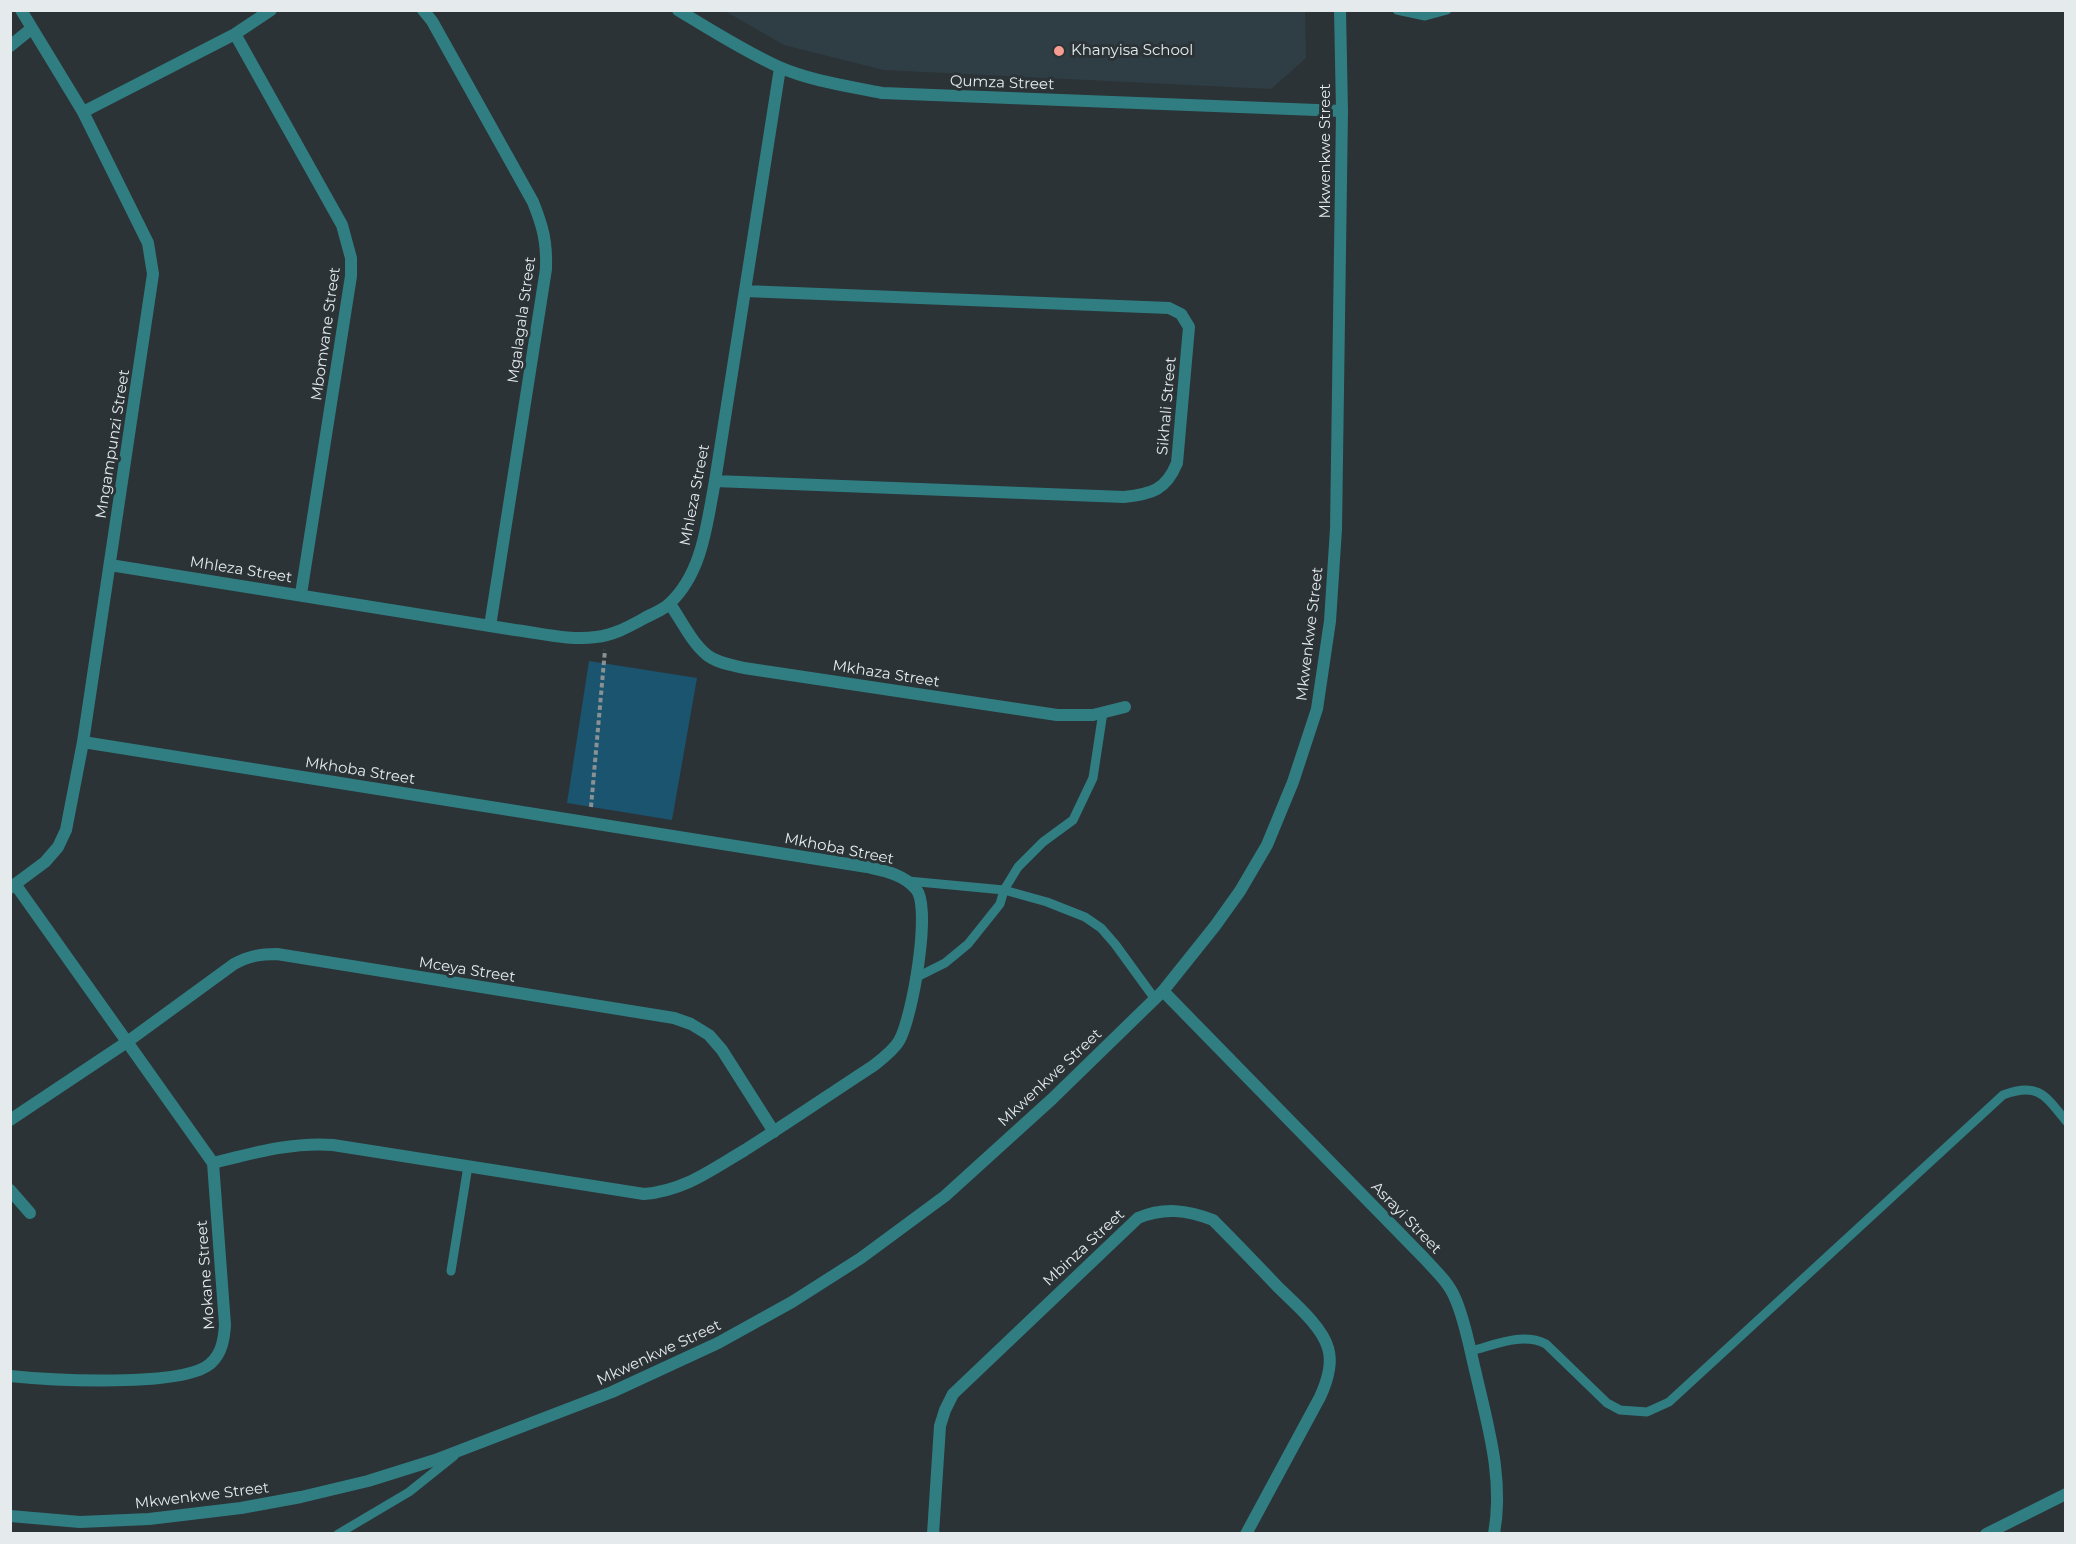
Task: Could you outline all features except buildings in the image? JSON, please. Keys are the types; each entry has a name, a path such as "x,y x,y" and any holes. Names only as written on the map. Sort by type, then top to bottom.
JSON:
{"street":[{"name":"Mngampunzi Street","path":"13,886 45,862 58,848 66,830 110,565 153,274 148,243 82,112 21,10"},
{"path":"82,112 235,34 271,10"},
{"name":"Mgalagala Street","path":"423,10 432,21 533,202 543,227 546,248 546,269 490,626"},
{"name":"Qumza Street","path":"678,10 780,68 821,80 893,94 1342,111"},
{"name":"Mkwenkwe Street","path":"10,1516 80,1522 149,1519 242,1508 368,1481 463,1449 612,1392 718,1343 792,1302 861,1258 945,1196 1052,1099 1159,995 1215,926 1240,891 1267,845 1293,782 1317,709 1330,621 1336,529 1342,111 1340,10"},
{"path":"10,46 31,29"},
{"name":"Mbomvane Street","path":"235,34 342,225 351,258 351,276 301,594"},
{"name":"Mhleza Street","path":"110,565 573,638 596,638 617,632 670,604 696,565 705,538 780,68"},
{"name":"Sikhali Street","path":"715,480 1124,497 1144,495 1160,488 1171,477 1177,463 1189,327 1181,314 1169,308 745,291"},
{"name":"Mkhaza Street","path":"670,604 708,656 725,664 1057,716 1076,716 1125,706"},
{"name":"Mkhoba Street","path":"82,742 867,867 894,873 908,881 918,891 922,905 922,933 906,1024 899,1041 888,1054 774,1132 699,1178 664,1192 644,1194 309,1143 213,1163"},
{"path":"13,886 213,1163"},
{"name":"Mceya Street","path":"127,1042 234,964 247,957 277,954 674,1018 691,1024 709,1035 722,1050 774,1132"},
{"name":"Asrayi Street","path":"1159,995 1444,1280 1455,1298 1471,1352 1495,1456 1498,1484 1494,1533"},
{"path":"10,1120 127,1042"},
{"name":"Mokane Street","path":"10,1376 146,1380 178,1376 198,1371 211,1364 224,1340 225,1325 213,1163"},
{"path":"10,1190 30,1213"},
{"name":"Mbinza Street","path":"933,1533 940,1426 953,1394 1138,1218 1153,1211 1173,1210 1193,1212 1213,1220 1301,1310 1319,1331 1328,1348 1327,1382 1246,1533"},
{"path":"1986,1533 2066,1494"}],"lane":[{"path":"1397,10 1425,16 1447,10"},
{"path":"915,978 945,963 968,944 1000,904 1004,890 1018,867 1043,842 1073,820 1093,778 1103,712"},
{"path":"908,881 1004,890 1085,917 1101,928 1159,995"},
{"path":"1471,1352 1521,1338 1534,1338 1546,1344 1606,1403 1620,1410 1647,1412 1669,1402 2003,1095 2019,1089 2034,1090 2047,1098 2066,1121"},
{"path":"451,1271 468,1167"},
{"path":"338,1533 409,1492 463,1449"}],"path":[{"path":"590,822 606,635"}],"shaded area":[{"name":"Khanyisa School","path":"725,11 1305,11 1306,58 1271,89 884,70 784,45"},
{"path":"589,661 697,678 672,820 567,803"}],"place":[{"name":"Khanyisa School","path":"1059,51"}]}
